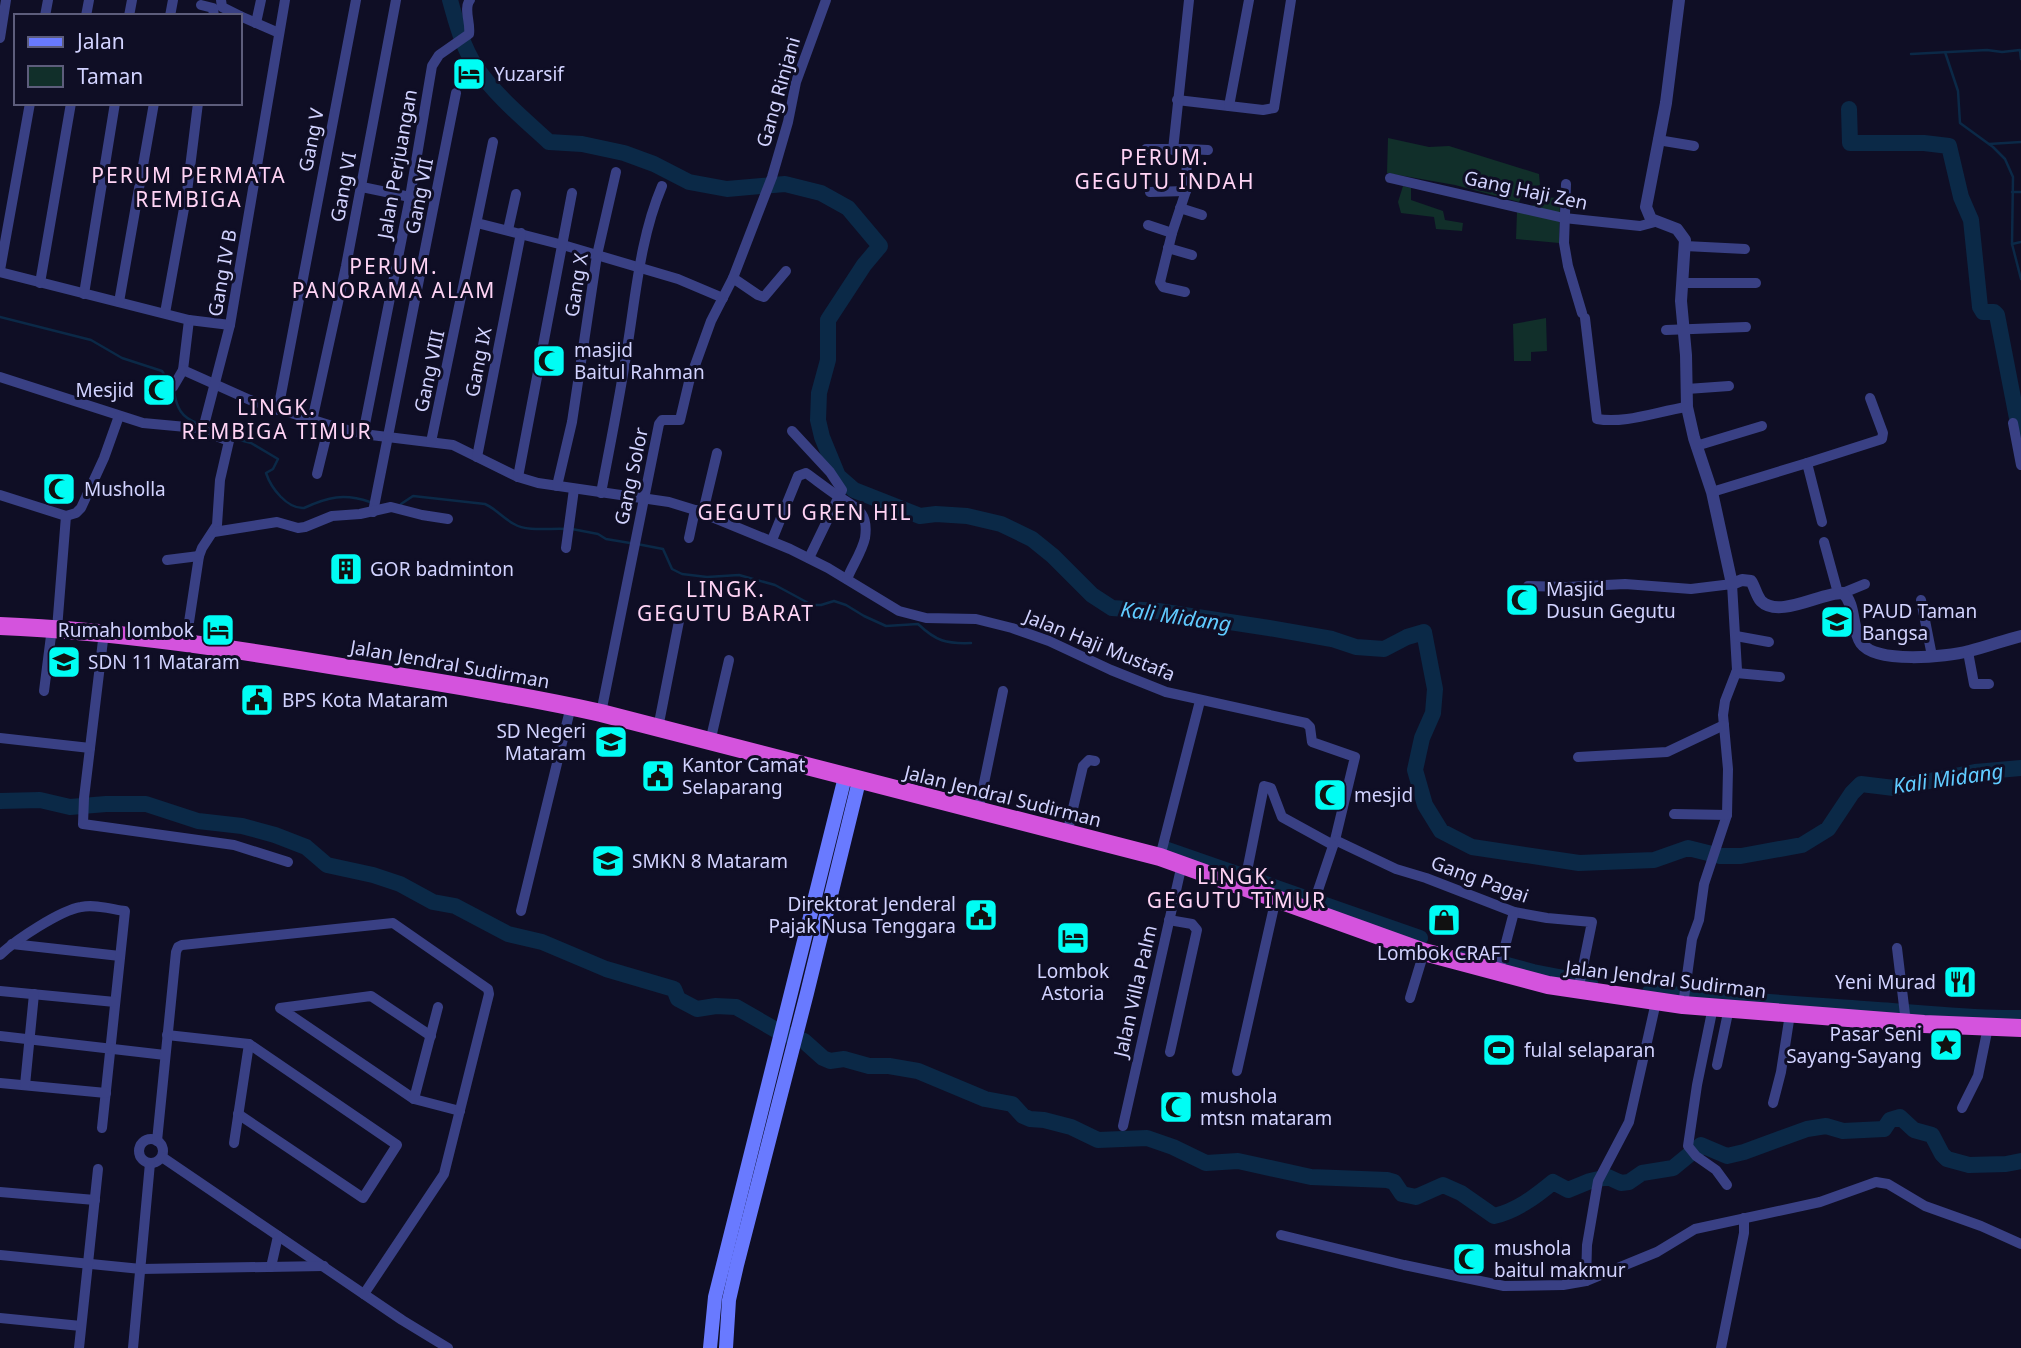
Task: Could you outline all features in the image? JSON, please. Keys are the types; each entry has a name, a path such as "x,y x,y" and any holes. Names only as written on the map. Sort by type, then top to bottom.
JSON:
{"highway":[{"name":"Jalan Jendral Sudirman","path":"0,626 104,632 187,642 514,695 601,713 1160,857 1423,951 1656,1002 1683,998 1721,1008 1790,1014 1905,1015 1988,1027 2021,1028"}],"main road":[{"path":"726,1348 729,1300 785,1053 852,779"},
{"path":"710,1348 719,1284 785,1053"}],"street":[{"path":"0,38 6,0"},
{"path":"221,0 222,7 236,14"},
{"path":"256,23 261,0"},
{"name":"Gang IV B","path":"203,426 230,325 285,0"},
{"name":"Gang V","path":"278,410 356,0"},
{"name":"Gang VI","path":"312,421 362,187 396,0"},
{"name":"Jalan Perjuangan","path":"363,434 410,197 432,66 439,55 470,34 467,7 470,0"},
{"name":"Gang Rinjani","path":"765,193 788,122 796,82 826,0"},
{"path":"1173,150 1189,0"},
{"path":"1229,106 1249,0"},
{"path":"1177,100 1271,110 1274,108 1291,0"},
{"path":"1679,0 1665,110 1646,207 1648,216 1655,222 1681,231 1685,240 1682,283 1687,407 1696,446 1712,492 1732,584 1736,636 1736,673 1726,701 1724,725 1728,769 1727,815 1708,871 1698,925 1688,957 1683,998"},
{"path":"201,5 214,8 214,14"},
{"path":"242,17 279,33"},
{"name":"Gang VII","path":"374,506 456,93"},
{"path":"30,105 0,271 189,320 230,325"},
{"path":"40,283 71,105"},
{"path":"84,294 115,105"},
{"path":"119,302 154,105"},
{"path":"164,313 187,192 198,105"},
{"path":"1658,141 1694,146"},
{"name":"Gang VIII","path":"431,442 493,142"},
{"path":"1146,149 1208,150"},
{"path":"1185,292 1161,285 1168,248 1186,191 1187,149"},
{"name":"Gang X","path":"557,486 572,422 597,256 616,172"},
{"name":"Gang Haji Zen","path":"1390,178 1564,219 1640,226 1655,222"},
{"path":"1566,184 1564,243 1583,316 1597,419 1611,420 1687,407"},
{"path":"601,493 647,228 662,186"},
{"path":"362,187 410,197"},
{"path":"1150,191 1186,191"},
{"path":"518,477 572,193"},
{"name":"Gang Solor","path":"601,713 659,424 662,420 680,419 711,321 733,278 765,193"},
{"path":"508,230 516,194"},
{"path":"1180,208 1202,215"},
{"path":"477,223 564,245 696,285 723,298"},
{"path":"1149,225 1172,233"},
{"name":"Gang IX","path":"477,457 521,233"},
{"path":"1685,246 1745,249"},
{"path":"1168,248 1192,255"},
{"path":"733,278 764,297 786,271"},
{"path":"1682,283 1756,283"},
{"path":"173,387 183,370 189,320"},
{"path":"1666,330 1746,327"},
{"name":"Jalan Haji Mustafa","path":"183,370 278,410 312,421 363,434 460,447 518,477 574,489 668,502 699,511 809,558 910,615 976,619 1012,628 1049,641 1145,684 1200,701 1307,723 1312,742 1355,756 1334,842"},
{"path":"0,377 158,426 203,426 229,441 220,480 218,525 199,556 187,642"},
{"path":"1686,388 1730,386"},
{"path":"1712,492 1882,439 1883,433 1870,398"},
{"path":"0,495 66,516 76,513 104,458 119,416"},
{"path":"2013,423 2021,465"},
{"path":"317,474 329,425"},
{"path":"1696,446 1762,426"},
{"path":"792,431 840,484 842,490 809,558"},
{"path":"689,538 717,453"},
{"path":"1807,463 1822,522"},
{"path":"772,540 800,473 806,473 859,507 865,527 864,541 846,579"},
{"path":"566,548 574,489"},
{"path":"214,532 277,522 298,528 305,527 332,516 374,506 448,519"},
{"path":"44,691 66,516"},
{"path":"1824,542 1840,593 1848,599 1857,636 1867,649 1883,655 1932,656 1968,652 2021,636"},
{"path":"167,560 199,556"},
{"path":"1528,586 1625,584 1691,589 1732,584 1742,580 1751,581 1760,600 1772,606 1805,603 1865,584"},
{"path":"1921,600 1932,656"},
{"path":"658,728 680,616"},
{"path":"104,632 83,804 83,824 88,827 234,845 288,862"},
{"path":"1736,636 1769,642"},
{"path":"1968,652 1974,684 1989,684"},
{"path":"710,742 729,660"},
{"path":"1736,673 1780,677"},
{"path":"978,811 1003,691"},
{"path":"1160,857 1200,701"},
{"path":"520,911 570,706"},
{"path":"1578,757 1667,752 1724,725"},
{"path":"0,738 90,748"},
{"path":"1067,834 1083,766 1089,760 1095,761"},
{"name":"Gang Pagai","path":"1244,886 1264,786 1269,786 1282,817 1396,869 1514,912 1592,922 1579,984"},
{"path":"1674,814 1727,815"},
{"path":"1311,911 1334,842"},
{"name":"Jalan Villa Palm","path":"1123,1126 1182,864"},
{"path":"1237,1071 1276,898"},
{"path":"0,955 12,944 71,909 88,906 125,911 102,1128"},
{"path":"1500,966 1514,912"},
{"path":"1169,919 1192,924 1197,930 1170,1052"},
{"path":"157,1141 178,947 393,923 488,989 489,994 444,1174 364,1294"},
{"path":"12,944 120,956"},
{"path":"1897,948 1905,1015"},
{"path":"1410,998 1423,951"},
{"path":"0,991 116,1002"},
{"path":"24,1085 34,994"},
{"path":"430,1036 371,996 280,1009 414,1098 460,1111"},
{"path":"1586,1281 1587,1245 1598,1181 1629,1122 1656,1002"},
{"path":"414,1098 438,1007"},
{"path":"1717,1065 1721,1008"},
{"path":"1721,1008 1691,1150 1716,1170 1727,1185"},
{"path":"1773,1103 1790,1014"},
{"path":"1962,1108 1978,1076 1988,1027"},
{"path":"0,1035 165,1055"},
{"path":"167,1035 249,1044 397,1145 363,1198 238,1114"},
{"path":"234,1143 249,1044"},
{"path":"0,1083 106,1093"},
{"path":"147,1140 157,1141 163,1148 162,1157 150,1163 142,1159 140,1148 147,1140"},
{"path":"162,1157 448,1348"},
{"path":"133,1348 150,1163"},
{"path":"79,1348 98,1169"},
{"path":"1281,1235 1504,1286 1550,1286 1586,1281 1657,1252 1695,1229 1830,1200 1876,1182 1888,1184 1925,1206 2021,1244"},
{"path":"0,1192 95,1200"},
{"path":"1721,1348 1744,1233 1744,1218"},
{"path":"271,1267 278,1236"},
{"path":"0,1255 141,1269 324,1266"},
{"path":"0,1318 81,1326"}],"green space":[{"path":"1388,138 1429,147 1449,146 1539,174 1540,185 1525,188 1519,202 1455,185 1387,173"},
{"path":"1403,186 1411,188 1411,200 1443,211 1445,220 1463,223 1462,231 1436,229 1434,217 1401,213 1398,202"},
{"path":"1539,197 1560,198 1559,243 1516,239 1517,212 1534,205"},
{"path":"1546,318 1547,351 1531,352 1531,361 1514,361 1513,324"}],"waterway":[{"name":"Kali Midang","path":"450,0 471,60 501,97 549,142 582,144 624,153 654,164 689,182 727,189 785,184 821,193 848,208 880,246 864,265 828,320 828,360 819,393 818,420 822,437 838,476 854,490 920,516 967,516 1001,524 1032,539 1092,595 1112,608 1158,611 1269,628 1332,639 1356,647 1384,649 1424,632 1435,689 1433,713 1422,738 1415,770 1425,805 1441,831 1472,847 1579,863 1654,860 1688,848 1720,856 1741,856 1802,845 1828,829 1861,784 1894,788 1975,772 2021,768"},
{"path":"1911,54 2020,50 2021,59"},
{"path":"1945,52 1958,91 1960,123 2005,159 2013,177 2012,244 2021,279"},
{"path":"1849,109 1850,143 1924,143 1949,146 1961,197 1971,220 1980,307 1983,312 1994,312 1997,315 2021,439"},
{"path":"1989,144 2021,142"},
{"path":"2012,192 2021,192"},
{"path":"2012,244 2021,242"},
{"path":"0,317 91,340 122,358 162,371 171,386"},
{"path":"174,392 181,411 197,423"},
{"path":"207,426 219,432"},
{"path":"232,438 251,443 278,459 273,469 266,473 276,491 292,505 304,508 321,501 344,497 370,502"},
{"path":"401,504 413,496 485,504 519,526 532,529 566,529"},
{"path":"572,529 630,543"},
{"path":"637,544 663,549 672,569 682,574 707,577 739,575 775,585 812,605 834,601 886,626 918,624 942,640 971,643"},
{"path":"0,801 40,800 70,807 146,804 198,821 242,826 275,835 306,847 327,865 400,884 433,902 455,906 508,934 542,942 606,969 674,989 678,999 697,1009 736,1007 776,1030 804,1041 830,1061 844,1059 869,1066 918,1071 985,1099 1012,1104 1023,1116 1030,1119 1071,1127 1098,1140 1147,1138 1206,1163 1238,1161 1311,1177 1387,1180 1394,1182 1402,1194 1416,1197 1443,1185 1461,1193 1494,1216 1525,1203 1553,1182 1568,1190 1608,1177 1621,1183 1629,1182 1642,1173 1673,1168 1701,1145 1727,1156 1807,1129 1826,1126 1843,1131 1884,1129 1890,1120 1900,1117 1914,1130 1932,1135 1947,1159 1969,1165 2021,1161"},
{"path":"1165,849 1420,938"},
{"path":"1466,954 1533,972 1590,983"},
{"path":"1650,992 1956,1016 2021,1018"}],"place":[{"name":"Yuzarsif","path":"469,74"},
{"name":"masjid Baitul Rahman","path":"549,361"},
{"name":"Mesjid","path":"159,390"},
{"name":"Musholla","path":"59,489"},
{"name":"GOR badminton","path":"346,569"},
{"name":"Masjid Dusun Gegutu","path":"1522,600"},
{"name":"PAUD Taman Bangsa","path":"1837,622"},
{"name":"Rumah lombok","path":"218,630"},
{"name":"SDN 11 Mataram","path":"64,662"},
{"name":"BPS Kota Mataram","path":"257,700"},
{"name":"SD Negeri Mataram","path":"611,742"},
{"name":"Kantor Camat Selaparang","path":"658,776"},
{"name":"mesjid","path":"1330,795"},
{"name":"SMKN 8 Mataram","path":"608,861"},
{"name":"Direktorat Jenderal Pajak Nusa Tenggara","path":"981,915"},
{"name":"Lombok CRAFT","path":"1444,920"},
{"name":"Lombok Astoria","path":"1073,938"},
{"name":"Yeni Murad","path":"1960,982"},
{"name":"Pasar Seni Sayang-Sayang","path":"1946,1045"},
{"name":"fulal selaparan","path":"1499,1050"},
{"name":"mushola mtsn mataram","path":"1176,1107"},
{"name":"mushola baitul makmur","path":"1469,1259"}],"district":[{"name":"PERUM. GEGUTU INDAH","path":"1165,169"},
{"name":"PERUM PERMATA REMBIGA","path":"189,187"},
{"name":"PERUM. PANORAMA ALAM","path":"394,278"},
{"name":"LINGK. REMBIGA TIMUR","path":"277,419"},
{"name":"GEGUTU GREN HIL","path":"805,512"},
{"name":"LINGK. GEGUTU BARAT","path":"726,601"},
{"name":"LINGK. GEGUTU TIMUR","path":"1237,888"}]}
